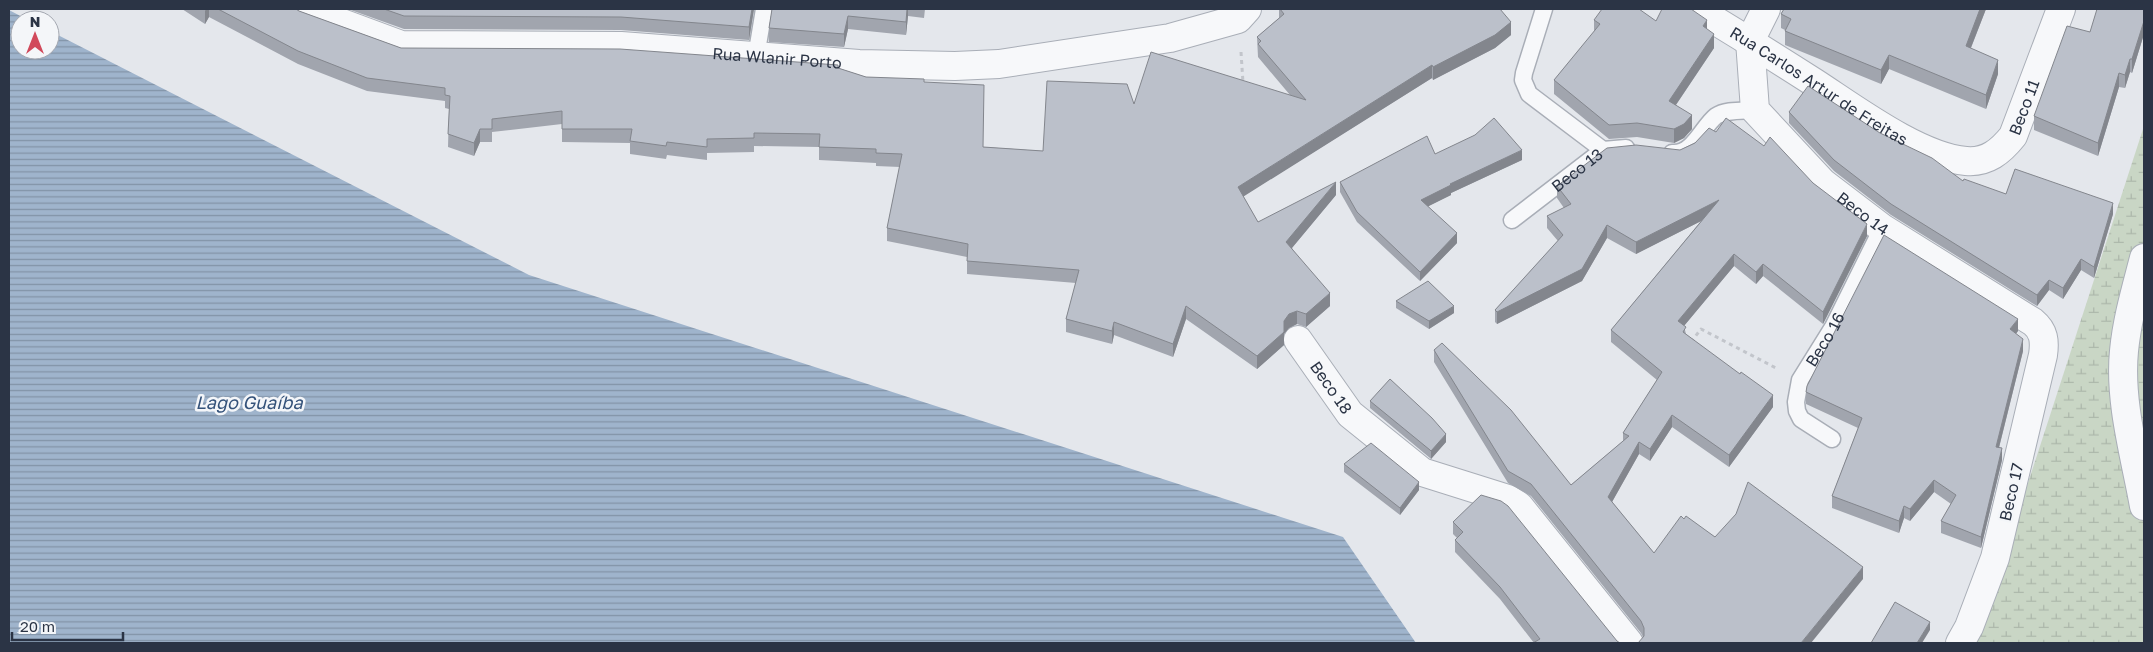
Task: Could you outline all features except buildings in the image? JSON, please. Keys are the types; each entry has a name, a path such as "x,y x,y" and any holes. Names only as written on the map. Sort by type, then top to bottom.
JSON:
{"street":[{"name":"Rua Wlanir Porto","path":"304,9 400,45 620,46 859,64 955,66 999,64 1170,38 1243,14"},
{"name":"Rua Carlos Artur de Freitas","path":"1696,9 1750,41 1892,133 1946,158"},
{"path":"1755,110 1750,41 1766,9"},
{"name":"Beco 11","path":"1946,158 1968,161 1989,158 2003,148 2013,136 2061,9"},
{"name":"Beco 14","path":"1755,110 1823,184 1882,228 2033,322 2044,335"},
{"path":"2144,258 2129,319 2124,353 2124,398 2144,506"},
{"name":"Beco 17","path":"1960,643 1970,627 1995,558 2043,355 2044,335"},
{"name":"Beco 18","path":"1298,340 1350,414 1422,472 1514,502 1629,643"}],"lane":[{"path":"756,57 764,9"},
{"path":"1544,9 1524,73 1525,88 1529,94 1603,150"},
{"path":"1660,151 1676,153 1684,151 1722,113 1755,110"},
{"name":"Beco 13","path":"1512,220 1603,150 1644,148"},
{"name":"Beco 16","path":"1832,438 1801,419 1797,411 1796,402 1800,380 1833,327 1882,228"}],"path":[{"path":"1243,14 1244,90"},
{"path":"1689,345 1701,329 1800,380"}],"green space":[{"path":"2144,126 2144,643 1976,643"}],"water":[{"name":"Lago Guaíba","path":"9,10 10,60 60,60 60,36 529,275 1343,537 1416,643 9,643"}]}
